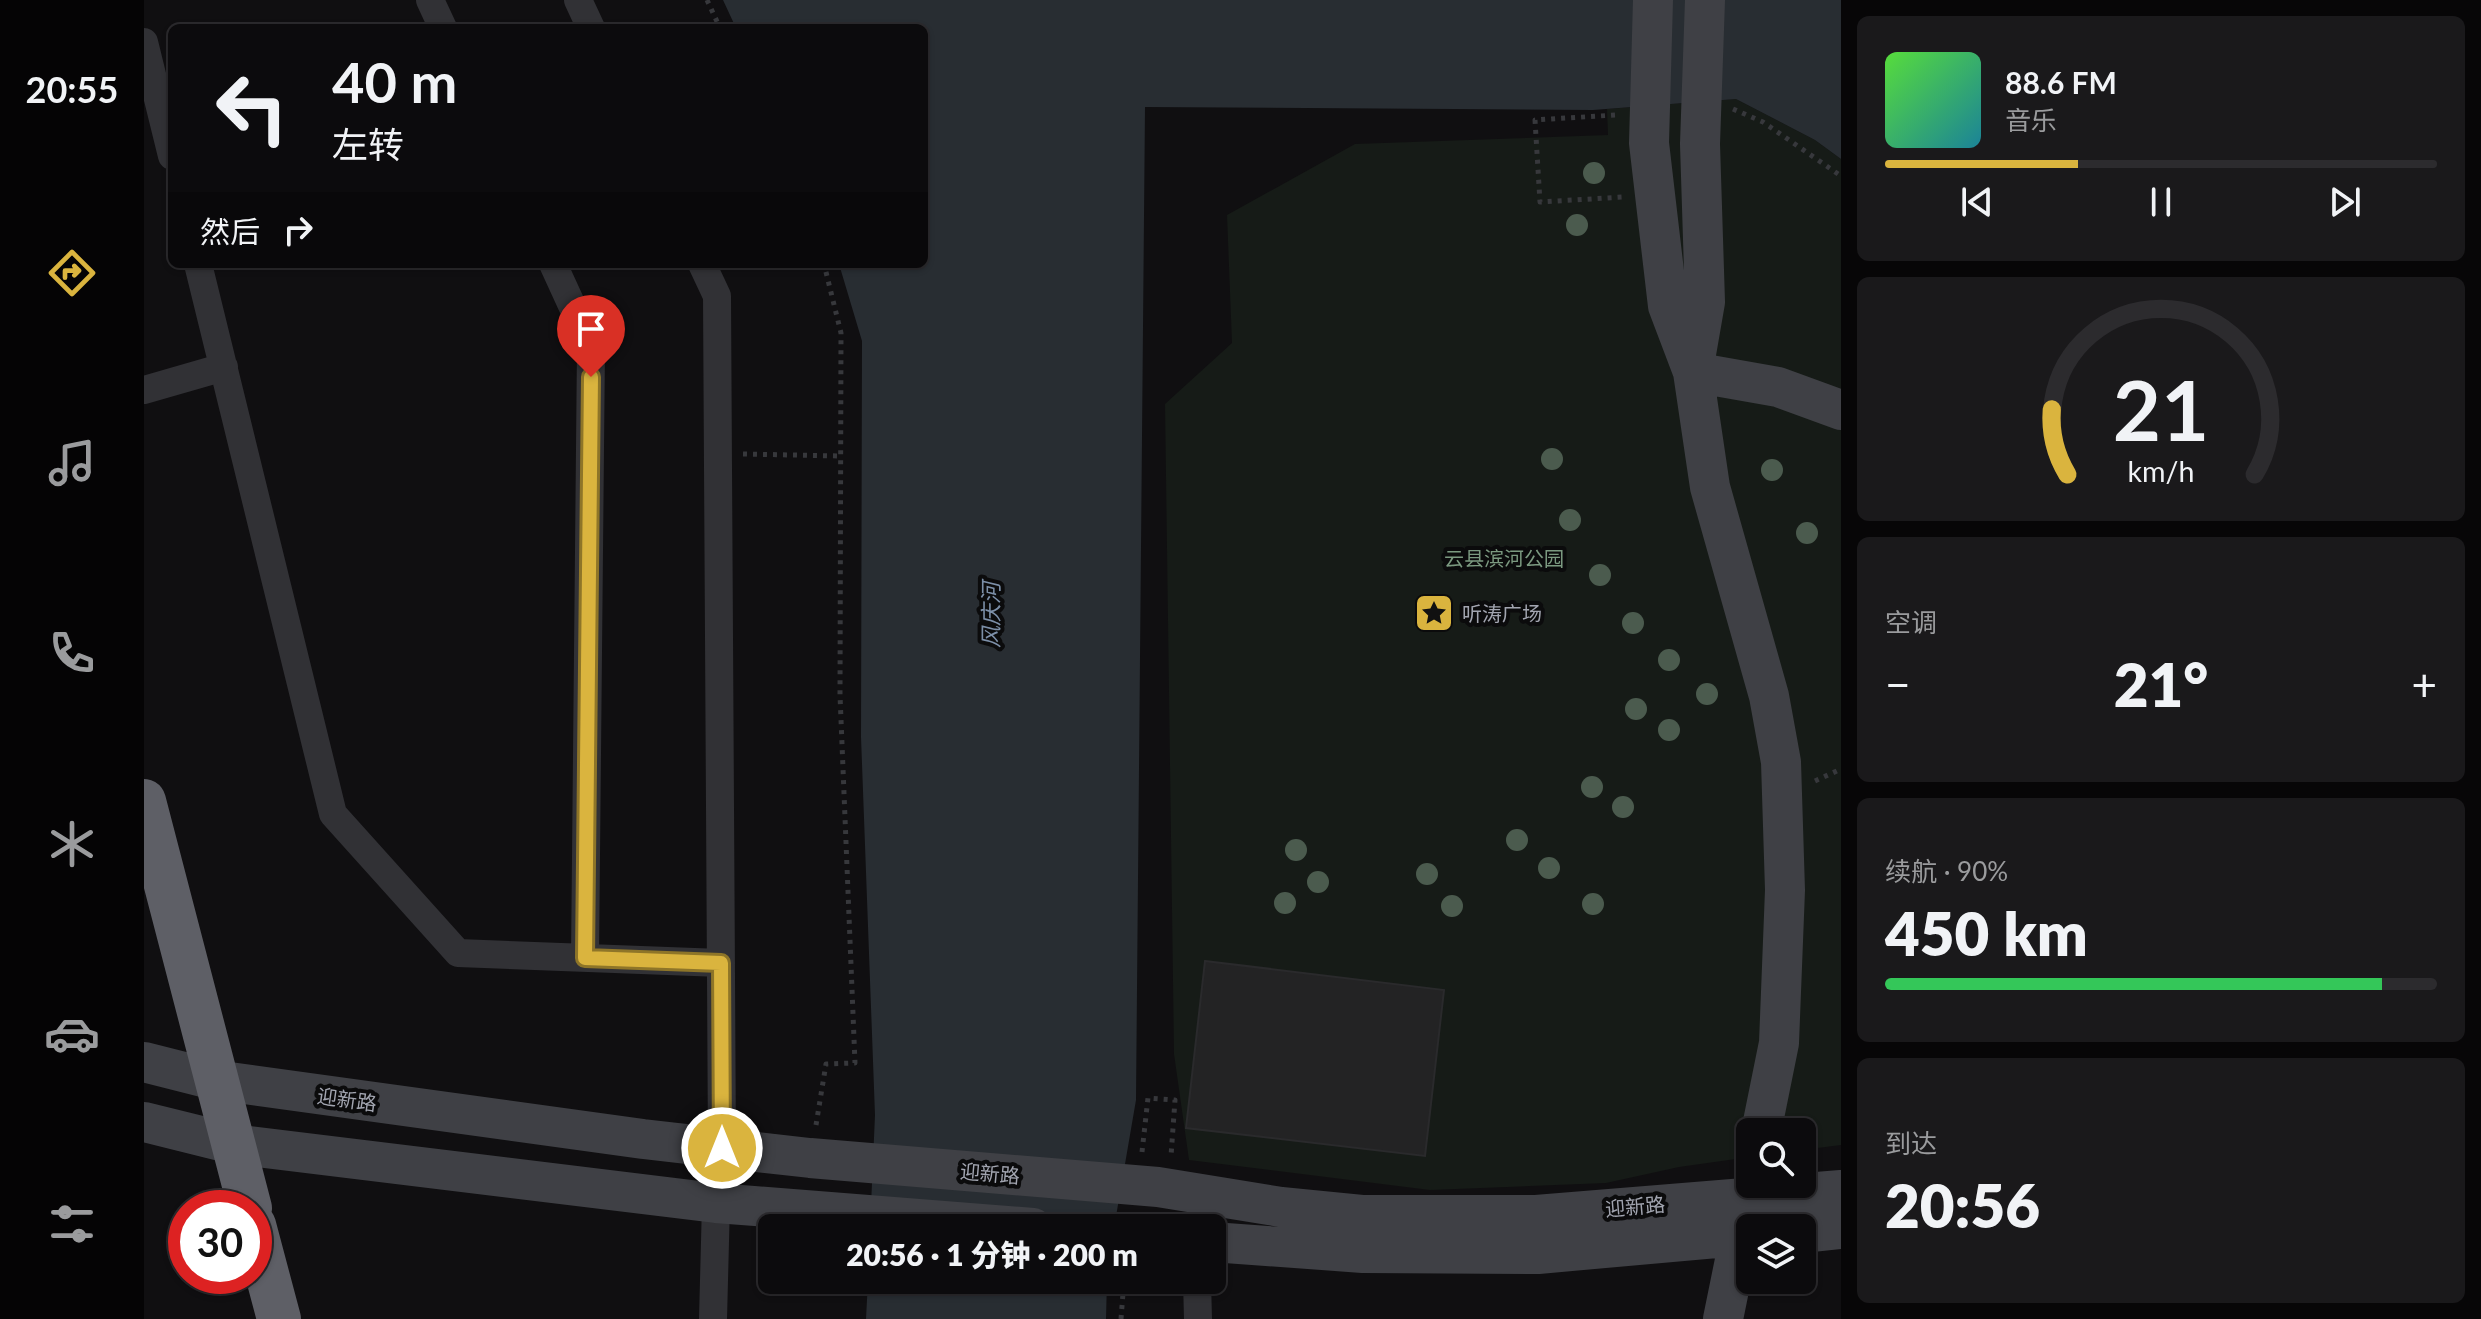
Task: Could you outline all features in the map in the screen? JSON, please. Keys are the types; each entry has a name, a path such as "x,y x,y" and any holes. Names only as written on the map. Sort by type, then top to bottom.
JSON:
{"highway":[{"path":"144,801 245,1190"},
{"path":"272,1293 279,1319"}],"main road":[{"path":"1653,0 1649,143 1668,306 1693,372 1710,487 1769,696 1781,762 1785,890 1779,1043 1764,1118"},
{"path":"1693,372 1705,302 1700,144 1705,0"},
{"path":"1693,372 1778,387 1841,410"},
{"name":"迎新路","path":"144,1062 215,1080 722,1148 1163,1188 1281,1207 1362,1215 1747,1212"},
{"path":"144,1122 233,1144 716,1203 858,1214"},
{"name":"迎新路","path":"1226,1243 1363,1253 1538,1254 1841,1190"},
{"path":"1723,1319 1747,1212"},
{"path":"1816,1232 1841,1229"}],"street":[{"path":"430,0 441,24"},
{"path":"578,0 589,24"},
{"path":"144,42 168,140"},
{"path":"199,268 333,814 458,953 721,963"},
{"path":"555,268 591,347 585,958"},
{"path":"704,268 717,296 722,1148"},
{"path":"144,390 224,367"},
{"path":"713,1319 716,1203"},
{"path":"1197,1294 1198,1319"}],"path":[{"path":"707,0 718,24"},
{"path":"1564,119 1535,120 1540,202 1656,196"},
{"path":"808,1158 826,1064 855,1063 840,695 841,333 825,268"},
{"path":"718,454 841,456"},
{"path":"1147,1113 1148,1098 1175,1100 1163,1188"},
{"path":"1121,1319 1123,1294"}],"green space":[{"name":"云县滨河公园","path":"1736,99 1815,140 1841,159 1841,1145 1816,1148 1816,1118 1736,1118 1736,1159 1679,1167 1606,1183 1430,1190 1189,1160 1174,1054 1165,404 1232,343 1227,215 1355,144 1608,135 1607,109"}],"water":[{"name":"风庆河","path":"723,0 1841,0 1841,159 1815,140 1736,99 1593,110 1145,107 1136,1100 1116,1214 871,1214 875,1115 861,737 862,341 840,268 928,268 928,24 734,24"},
{"path":"867,1294 1107,1294 1106,1319 866,1319"}],"building":[{"path":"1205,961 1444,990 1425,1156 1186,1128"}],"place":[{"name":"听涛广场","path":"1434,613"}],"route":[{"path":"591,377 585,958 721,963 722,1148"}]}
